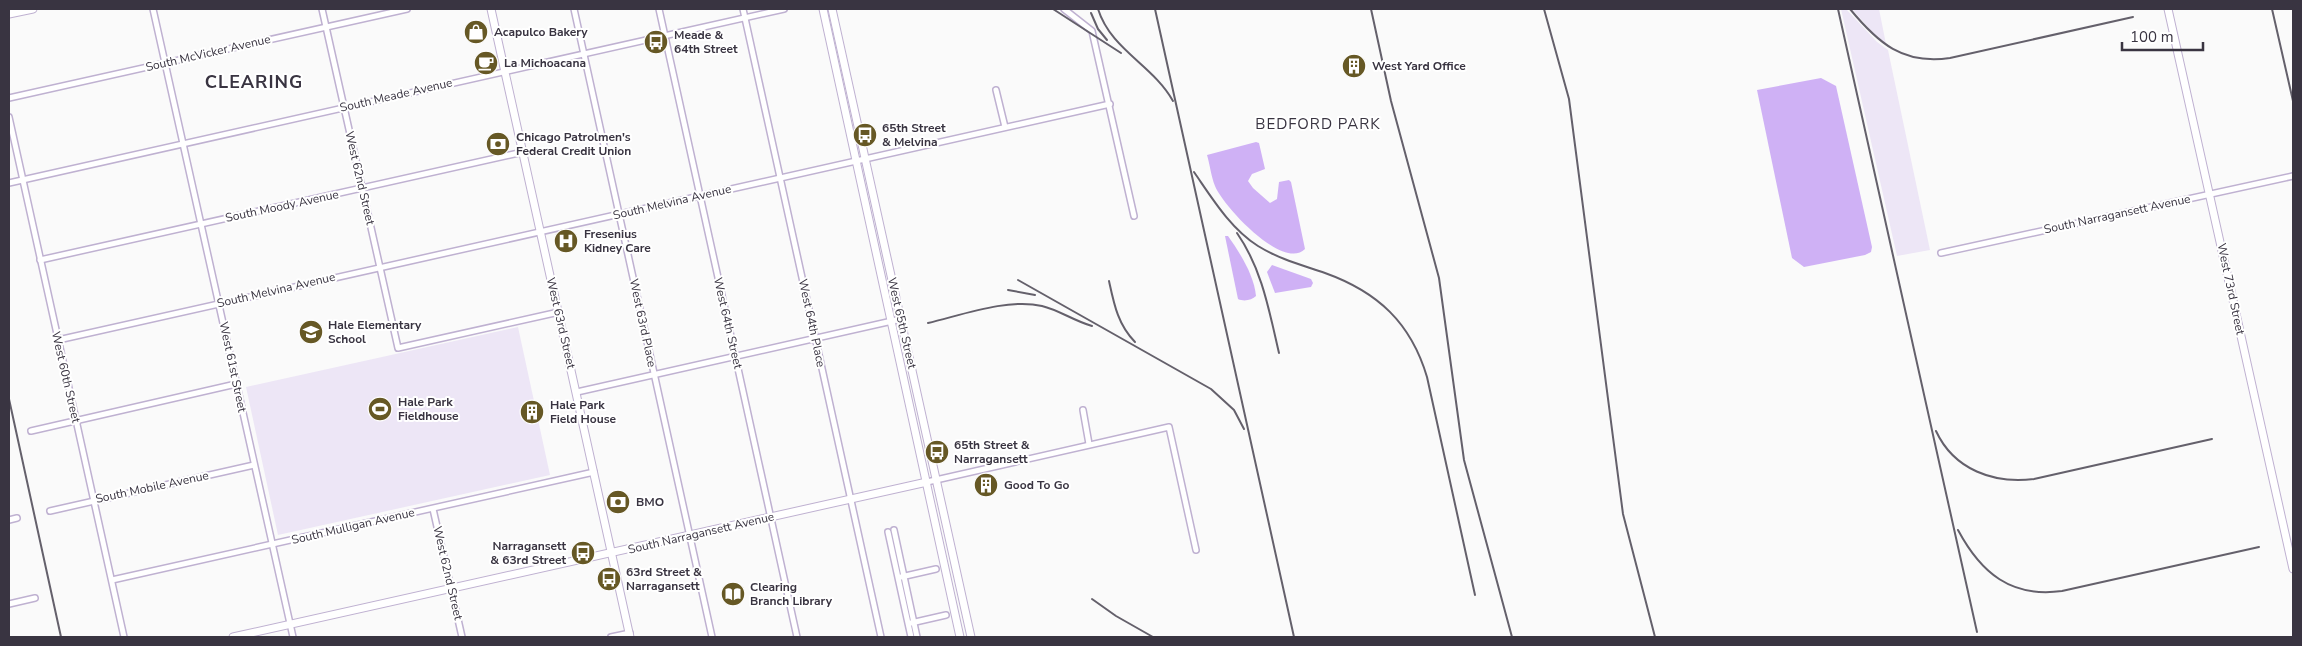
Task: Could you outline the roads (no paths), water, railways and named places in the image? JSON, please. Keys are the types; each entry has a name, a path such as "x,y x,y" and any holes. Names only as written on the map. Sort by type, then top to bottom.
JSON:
{"street":[{"path":"9,14 33,9"},
{"name":"West 61st Street","path":"154,9 293,637"},
{"name":"West 62nd Street","path":"322,9 398,348 559,312"},
{"name":"South McVicker Avenue","path":"9,98 407,9"},
{"name":"West 63rd Street","path":"492,9 630,635"},
{"name":"West 63rd Place","path":"574,9 712,637"},
{"name":"West 64th Street","path":"658,9 798,637"},
{"name":"West 64th Place","path":"743,9 881,637"},
{"name":"South Meade Avenue","path":"9,182 784,9"},
{"name":"West 65th Street","path":"823,9 960,637"},
{"name":"West 65th Street","path":"832,9 938,479 971,637"},
{"path":"1064,9 1092,31 1134,216"},
{"name":"West 73rd Street","path":"2168,9 2293,569"},
{"path":"996,90 1005,127"},
{"name":"South Melvina Avenue","path":"58,340 1110,104"},
{"name":"West 60th Street","path":"9,117 124,637"},
{"name":"South Moody Avenue","path":"40,260 523,152"},
{"name":"South Narragansett Avenue","path":"1941,253 2293,176"},
{"path":"576,392 901,319"},
{"path":"31,431 236,384"},
{"path":"1083,410 1089,444"},
{"name":"South Narragansett Avenue","path":"233,637 1169,427 1196,550"},
{"name":"South Mobile Avenue","path":"50,511 254,465"},
{"name":"South Mulligan Avenue","path":"112,580 594,472"},
{"name":"West 62nd Street","path":"433,509 462,637"},
{"path":"9,520 17,518"},
{"path":"891,531 911,623 917,637"},
{"path":"901,577 936,569"},
{"path":"9,604 35,598"},
{"path":"911,623 946,615"},
{"path":"911,623 911,637"},
{"path":"611,637 630,635"}],"railway":[{"path":"1053,9 1121,53"},
{"path":"1098,9 1112,36 1155,77 1173,101"},
{"path":"1155,9 1294,637"},
{"path":"1371,9 1391,101 1439,278 1464,460 1512,637"},
{"path":"1544,9 1569,99 1623,514 1655,637"},
{"path":"1838,9 1977,632"},
{"path":"1850,9 1871,32 1893,49 1905,55 1933,59 1950,58 2133,17"},
{"path":"2272,9 2293,101"},
{"path":"1091,13 1098,29 1107,40"},
{"path":"1194,172 1230,222 1248,239 1274,255 1325,273 1361,290 1376,300 1402,325 1412,341 1427,377 1475,595"},
{"path":"1237,233 1259,275 1279,353"},
{"path":"1018,280 1211,389 1234,410 1244,429"},
{"path":"1109,281 1115,306 1124,329 1135,342"},
{"path":"1008,290 1035,295"},
{"path":"928,323 985,308 1029,304 1048,308 1092,326"},
{"path":"9,399 61,637"},
{"path":"1936,431 1953,456 1964,465 1990,476 2019,480 2034,479 2212,439"},
{"path":"1958,530 1977,559 2000,579 2013,586 2044,592 2062,591 2259,547"},
{"path":"1092,599 1116,616 1153,637"}],"place":[{"name":"Acapulco Bakery","path":"476,32"},
{"name":"Meade & 64th Street","path":"656,42"},
{"name":"La Michoacana","path":"486,63"},
{"name":"West Yard Office","path":"1354,66"},
{"name":"65th Street & Melvina","path":"865,135"},
{"name":"Chicago Patrolmen's Federal Credit Union","path":"498,144"},
{"name":"Fresenius Kidney Care","path":"566,241"},
{"name":"Hale Elementary School","path":"311,332"},
{"name":"Hale Park Fieldhouse","path":"380,409"},
{"name":"Hale Park Field House","path":"532,412"},
{"name":"65th Street & Narragansett","path":"937,452"},
{"name":"Good To Go","path":"986,485"},
{"name":"BMO","path":"618,502"},
{"name":"Narragansett & 63rd Street","path":"583,553"},
{"name":"63rd Street & Narragansett","path":"609,579"},
{"name":"Clearing Branch Library","path":"733,594"}],"district":[{"name":"CLEARING","path":"254,82"},
{"name":"BEDFORD PARK","path":"1318,124"}]}
